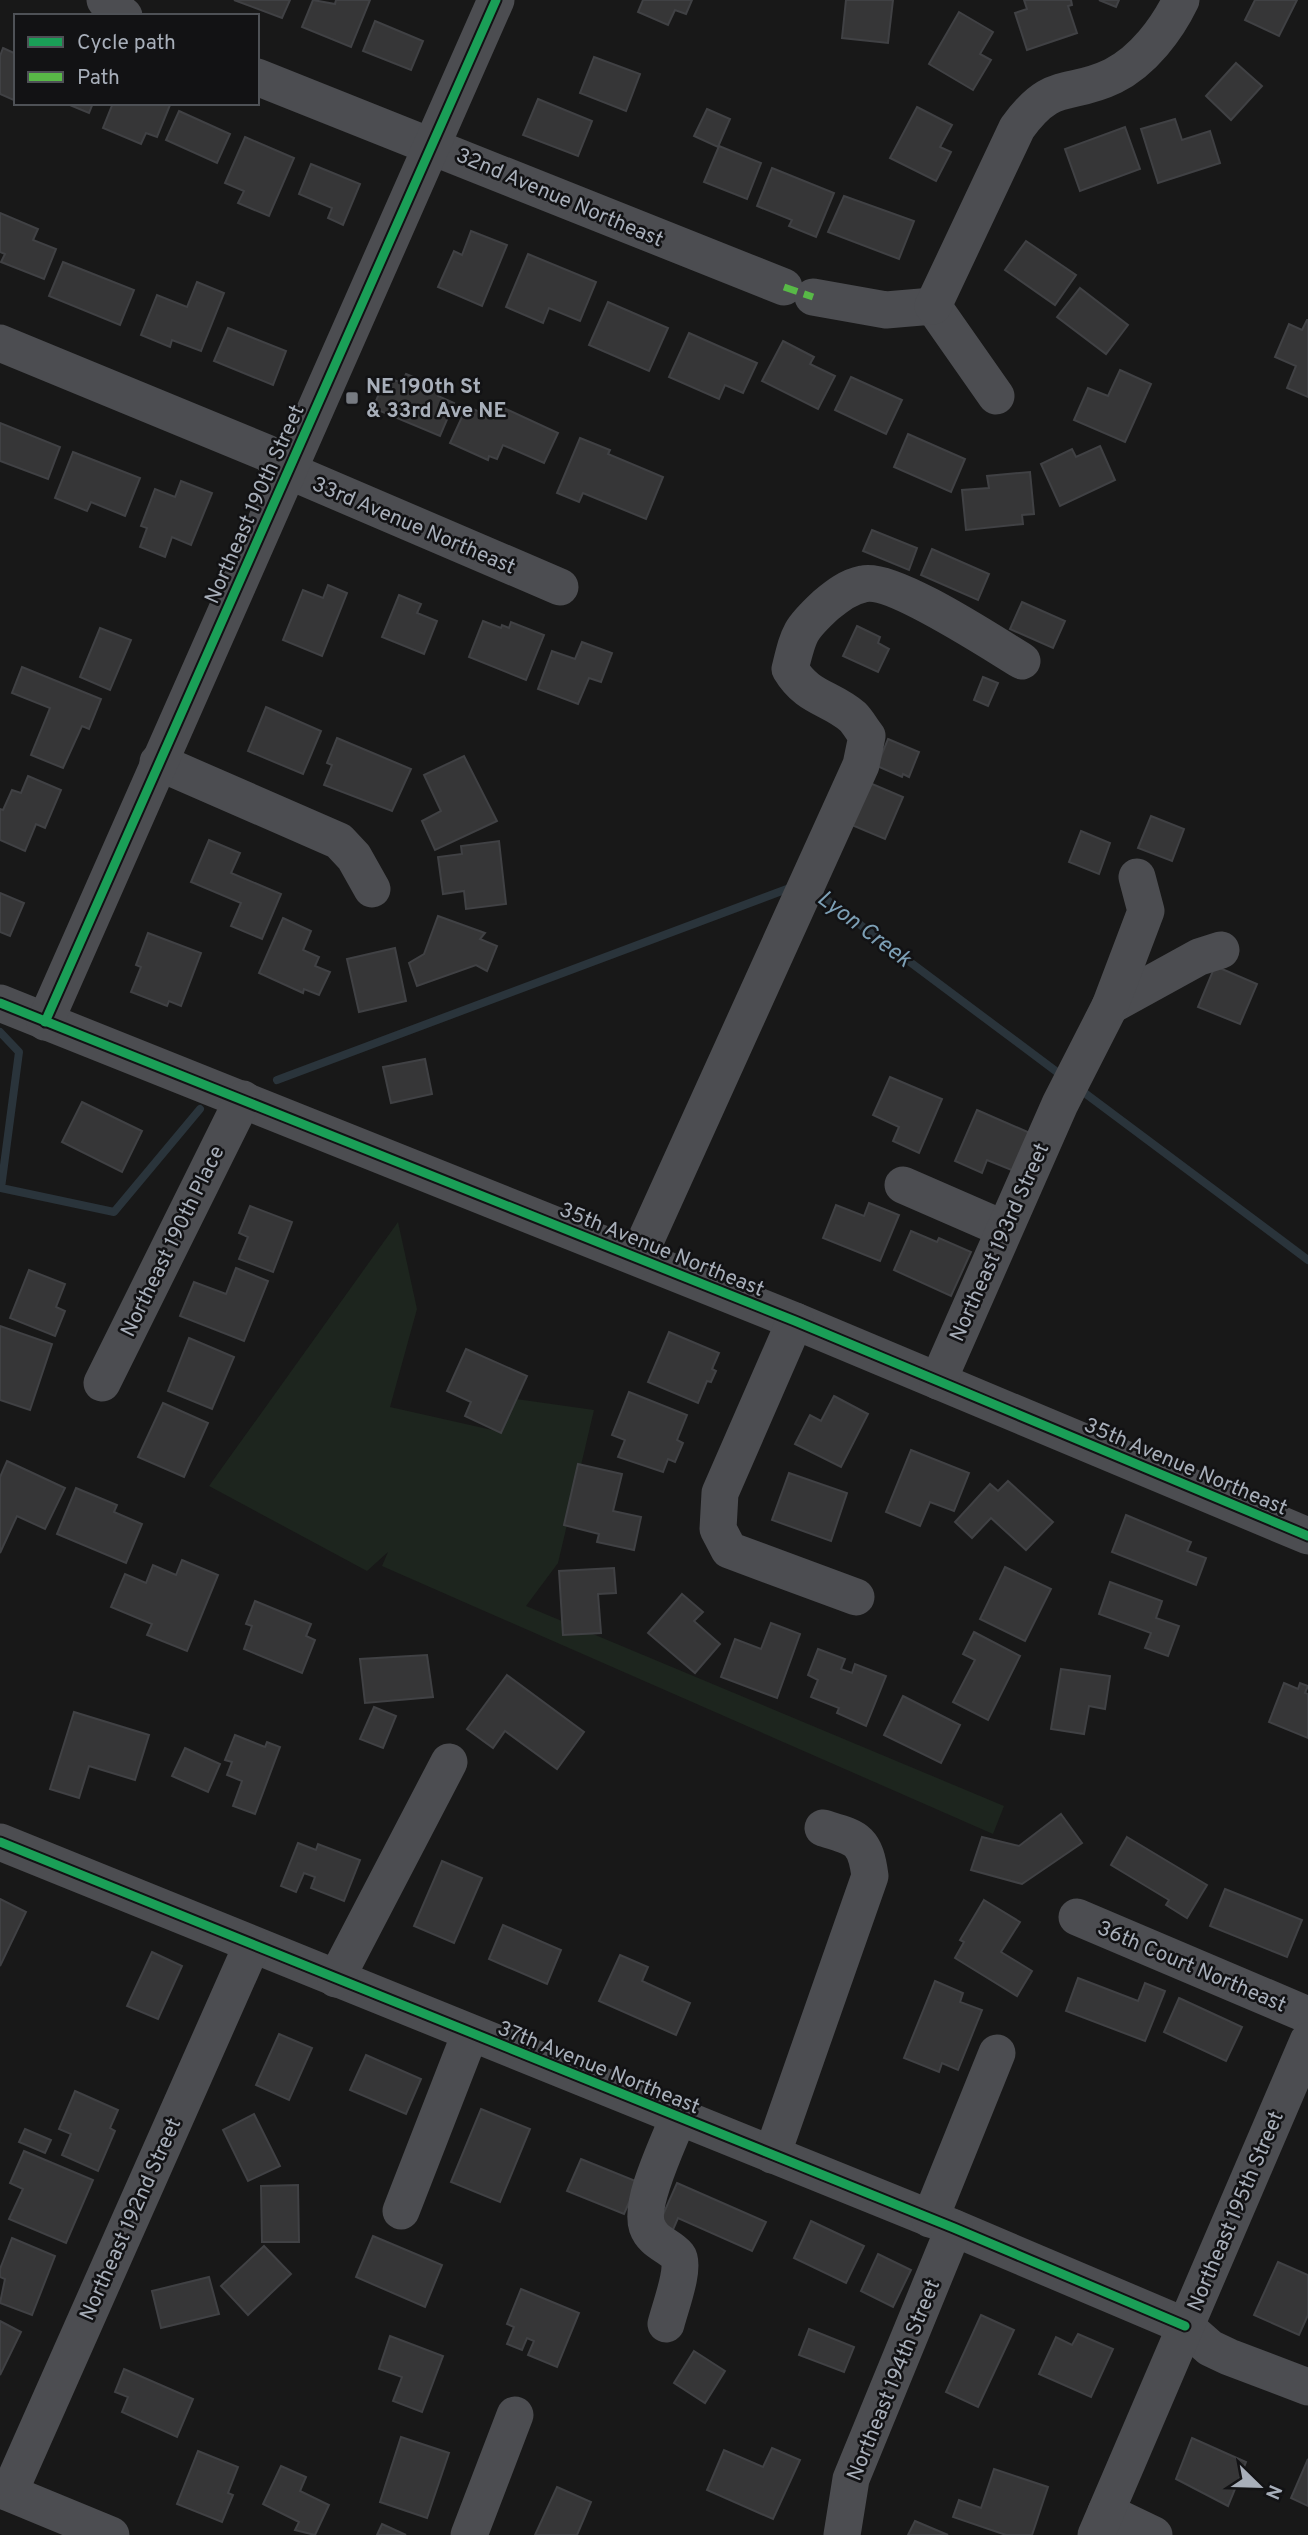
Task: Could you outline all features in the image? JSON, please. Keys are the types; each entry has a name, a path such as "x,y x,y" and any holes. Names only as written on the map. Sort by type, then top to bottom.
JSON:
{"street":[{"path":"105,0 122,14"},
{"name":"Northeast 190th Street","path":"45,1022 496,0"},
{"path":"996,396 933,306 1017,128 1034,104 1054,93 1113,76 1142,56 1175,13 1181,0"},
{"name":"32nd Avenue Northeast","path":"259,78 432,144 798,292 886,310 933,306"},
{"name":"33rd Avenue Northeast","path":"0,343 267,453 289,471 560,587"},
{"path":"638,1257 861,765 867,736 853,717 817,698 799,683 790,669 800,629 839,594 864,583 879,584 915,598 1022,661"},
{"path":"158,762 339,841 354,857 372,889"},
{"name":"Northeast 193rd Street","path":"938,1381 1060,1104 1110,1006 1146,911 1137,877"},
{"path":"1110,1006 1199,957 1221,950"},
{"name":"35th Avenue Northeast","path":"0,1003 638,1257 1308,1536"},
{"name":"Northeast 190th Place","path":"102,1383 243,1099"},
{"path":"903,1185 1004,1229"},
{"path":"795,1321 720,1493 718,1529 729,1550 856,1597"},
{"path":"336,1979 449,1762"},
{"path":"772,2155 870,1876 867,1853 856,1838 823,1828"},
{"name":"37th Avenue Northeast","path":"0,1842 942,2223 1185,2326 1220,2353 1308,2388"},
{"name":"36th Court Northeast","path":"1077,1917 1308,2015"},
{"name":"Northeast 192nd Street","path":"111,2535 9,2493 251,1945"},
{"path":"401,2211 470,2034"},
{"name":"Northeast 195th Street","path":"1101,2524 1308,2041"},
{"name":"Northeast 194th Street","path":"842,2535 851,2479 942,2223 997,2053"},
{"path":"666,2324 681,2266 678,2256 661,2246 647,2226 646,2205 678,2118"},
{"path":"469,2535 515,2415"},
{"path":"1101,2524 1154,2535"}],"shaded area":[{"path":"398,1222 417,1309 390,1407 501,1432 516,1399 594,1410 558,1563 526,1606 1004,1806 993,1834 382,1566 388,1552 367,1571 209,1486"}],"building":[{"path":"234,0 290,0 282,18"},
{"path":"313,0 335,4 336,0 370,0 351,47 302,27"},
{"path":"643,0 692,0 686,14 675,10 668,25 638,12"},
{"path":"846,0 893,0 888,43 842,38"},
{"path":"1024,0 1071,0 1072,5 1068,6 1077,33 1027,50 1015,13 1027,9"},
{"path":"1099,0 1119,0 1116,7"},
{"path":"1255,0 1297,0 1279,36 1245,20"},
{"path":"959,12 993,32 980,54 991,60 973,90 929,64"},
{"path":"375,21 423,41 411,70 363,51"},
{"path":"3,48 14,53 14,100 0,94 0,56"},
{"path":"594,57 640,74 626,111 580,93"},
{"path":"1236,63 1262,86 1231,120 1206,96"},
{"path":"538,99 592,121 578,156 523,135"},
{"path":"70,105 92,105 89,113"},
{"path":"112,105 170,105 157,137 146,133 141,144 103,128"},
{"path":"917,107 952,125 940,147 951,152 936,181 890,158"},
{"path":"707,109 730,119 718,147 694,136"},
{"path":"179,111 230,134 217,163 166,140"},
{"path":"1175,119 1182,140 1210,131 1220,163 1158,183 1141,129"},
{"path":"1125,127 1140,169 1080,191 1065,149"},
{"path":"245,137 294,158 269,216 238,203 244,191 225,183"},
{"path":"719,146 761,163 747,199 704,182"},
{"path":"311,164 360,184 343,225 328,218 332,208 299,194"},
{"path":"772,168 834,193 816,237 789,226 792,220 757,206"},
{"path":"844,196 914,221 899,259 828,232"},
{"path":"0,213 38,229 33,240 56,249 44,279 1,262 5,254 0,252"},
{"path":"471,231 507,245 482,306 438,287 454,251 462,255"},
{"path":"1026,241 1076,275 1055,305 1005,270"},
{"path":"528,254 596,282 580,321 549,308 543,323 506,307"},
{"path":"63,262 134,290 120,325 49,296"},
{"path":"197,282 224,293 201,351 172,340 170,347 141,335 157,295 187,307"},
{"path":"1080,288 1128,325 1106,354 1057,317"},
{"path":"608,302 668,328 649,371 589,345"},
{"path":"1307,320 1308,397 1287,388 1296,366 1275,357 1289,324 1302,330"},
{"path":"228,328 286,351 273,385 214,361"},
{"path":"689,333 757,363 743,393 725,385 719,399 669,377"},
{"path":"783,341 814,357 810,364 835,376 818,409 762,381"},
{"path":"1120,370 1151,384 1125,442 1074,420 1088,388 1108,396"},
{"path":"406,374 441,388 438,396 454,403 440,436 373,408 386,377 402,383"},
{"path":"851,377 902,400 886,434 835,410"},
{"path":"493,403 558,433 544,463 503,445 497,459 489,456 488,460 450,443 467,406 488,416"},
{"path":"0,423 60,447 48,479 0,461"},
{"path":"908,434 965,459 951,492 894,467"},
{"path":"580,438 610,450 608,454 663,477 646,519 583,493 579,502 557,493"},
{"path":"1100,446 1115,480 1060,506 1041,464 1072,449 1076,457"},
{"path":"73,452 140,478 125,516 91,502 87,511 55,498"},
{"path":"1030,472 1034,514 1022,515 1023,524 966,530 962,490 989,488 987,476"},
{"path":"181,481 212,493 191,545 172,537 165,557 140,547 147,528 141,526 155,489 175,497"},
{"path":"872,530 917,548 909,570 863,551"},
{"path":"932,549 989,574 978,600 921,575"},
{"path":"328,585 347,593 322,656 283,640 303,590 323,598"},
{"path":"399,595 421,604 417,613 437,621 424,654 382,637"},
{"path":"1022,602 1065,621 1053,648 1010,629"},
{"path":"483,621 501,628 502,625 509,628 511,622 544,635 526,680 469,657"},
{"path":"857,626 880,637 878,643 889,649 878,672 843,656"},
{"path":"100,628 131,640 110,690 80,677"},
{"path":"582,642 612,653 601,682 589,678 578,704 538,689 552,651 575,659"},
{"path":"22,667 101,699 89,729 82,726 63,768 31,755 50,708 12,693"},
{"path":"983,677 998,683 988,706 974,700"},
{"path":"266,707 321,731 303,774 248,751"},
{"path":"337,738 411,769 392,811 324,785 332,765 327,763"},
{"path":"888,739 919,752 909,777 903,774 902,777 877,766"},
{"path":"464,756 497,821 435,850 422,821 441,811 424,775"},
{"path":"28,776 61,790 45,828 36,824 25,851 0,840 0,809 3,810 12,790 21,793"},
{"path":"865,781 903,797 885,839 847,823"},
{"path":"1151,816 1184,829 1172,861 1138,848"},
{"path":"1081,831 1110,843 1099,874 1069,862"},
{"path":"209,840 240,853 231,873 281,894 262,939 231,926 241,903 191,882"},
{"path":"499,841 506,904 466,909 464,891 443,894 438,857 462,854 461,846"},
{"path":"0,893 24,903 10,936 0,932"},
{"path":"438,916 485,933 480,939 497,946 487,971 476,965 417,986 409,963 424,954"},
{"path":"283,918 311,931 303,950 319,957 315,966 330,972 319,995 304,989 303,993 259,973"},
{"path":"148,933 201,953 181,1006 169,1001 167,1006 131,992 141,967 136,965"},
{"path":"395,948 406,1001 359,1012 347,959"},
{"path":"1215,966 1257,984 1240,1024 1198,1007"},
{"path":"425,1059 432,1094 391,1103 383,1067"},
{"path":"890,1077 942,1099 919,1153 893,1141 899,1127 873,1115"},
{"path":"82,1102 142,1131 122,1172 62,1142"},
{"path":"977,1110 1030,1133 1014,1171 987,1160 982,1173 955,1161"},
{"path":"869,1203 899,1215 880,1261 823,1238 836,1205 864,1216"},
{"path":"250,1206 292,1222 273,1272 239,1259 248,1237 239,1233"},
{"path":"911,1231 937,1242 939,1238 971,1252 951,1296 894,1270"},
{"path":"236,1268 268,1281 244,1341 180,1316 194,1282 226,1294"},
{"path":"29,1270 65,1284 56,1307 65,1311 55,1336 10,1318"},
{"path":"0,1326 52,1344 30,1410 0,1400"},
{"path":"669,1332 719,1353 712,1369 716,1371 711,1382 707,1381 698,1403 648,1382"},
{"path":"189,1338 234,1357 212,1409 168,1391"},
{"path":"466,1349 527,1376 501,1433 465,1416 471,1402 447,1391"},
{"path":"629,1392 687,1415 677,1440 683,1443 675,1462 668,1459 663,1472 618,1457 625,1440 612,1435"},
{"path":"834,1396 868,1414 841,1467 795,1444 810,1415 821,1421"},
{"path":"163,1403 208,1423 184,1477 138,1457"},
{"path":"911,1450 969,1473 954,1511 930,1502 920,1526 886,1512"},
{"path":"7,1461 65,1488 45,1529 17,1516 0,1553 0,1477"},
{"path":"578,1464 622,1474 613,1511 641,1517 634,1550 597,1542 599,1534 564,1525"},
{"path":"789,1473 847,1493 831,1541 772,1520"},
{"path":"1008,1481 1053,1522 1026,1550 991,1518 972,1538 955,1522 990,1484 998,1491"},
{"path":"76,1488 117,1505 114,1512 142,1524 126,1563 57,1534"},
{"path":"1126,1515 1191,1542 1187,1551 1206,1558 1196,1585 1112,1552"},
{"path":"182,1560 218,1575 187,1651 147,1635 152,1624 111,1607 125,1574 146,1583 153,1565 176,1575"},
{"path":"1005,1567 1051,1589 1025,1641 980,1619"},
{"path":"614,1568 616,1593 598,1594 601,1633 563,1635 559,1571"},
{"path":"1110,1582 1162,1601 1156,1618 1179,1626 1168,1656 1145,1648 1151,1633 1099,1614"},
{"path":"682,1594 703,1612 694,1621 720,1644 695,1673 648,1633"},
{"path":"255,1601 311,1624 306,1636 315,1640 302,1673 244,1649 252,1626 246,1624"},
{"path":"771,1623 800,1634 777,1698 721,1677 735,1639 761,1649"},
{"path":"974,1632 1020,1656 988,1720 953,1702 975,1660 963,1654"},
{"path":"818,1649 845,1659 841,1669 852,1673 855,1664 886,1676 866,1726 837,1713 839,1708 811,1697 818,1680 808,1675"},
{"path":"427,1655 433,1697 365,1703 360,1659"},
{"path":"1061,1669 1110,1676 1105,1709 1089,1706 1084,1734 1051,1729"},
{"path":"507,1675 584,1732 557,1769 505,1731 493,1748 467,1729"},
{"path":"1284,1683 1298,1689 1300,1683 1308,1686 1305,1693 1308,1694 1308,1738 1269,1722"},
{"path":"903,1696 960,1725 941,1763 884,1735"},
{"path":"374,1707 396,1716 383,1748 360,1739"},
{"path":"74,1712 149,1735 135,1780 89,1766 79,1798 50,1789"},
{"path":"235,1735 265,1747 267,1742 280,1747 255,1814 233,1806 242,1781 227,1775 232,1762 225,1760"},
{"path":"185,1748 220,1764 208,1792 172,1776"},
{"path":"1061,1814 1082,1843 1022,1884 971,1870 982,1837 1019,1846"},
{"path":"1127,1837 1207,1885 1187,1918 1166,1905 1169,1900 1111,1865"},
{"path":"298,1843 316,1850 318,1844 360,1860 344,1901 311,1888 315,1877 304,1873 296,1892 281,1886"},
{"path":"442,1861 482,1878 454,1943 414,1926"},
{"path":"1225,1889 1302,1920 1287,1957 1210,1926"},
{"path":"0,1899 26,1912 0,1966"},
{"path":"984,1900 1020,1922 1001,1952 1032,1971 1017,1996 955,1958 964,1942 960,1940"},
{"path":"503,1925 561,1950 547,1984 489,1959"},
{"path":"152,1952 182,1966 158,2019 127,2006"},
{"path":"620,1955 648,1967 642,1981 690,2003 676,2035 599,2001"},
{"path":"1078,1978 1138,2001 1145,1983 1165,1991 1145,2041 1066,2011"},
{"path":"935,1981 963,1993 960,2002 982,2010 958,2070 942,2063 939,2072 904,2058"},
{"path":"1179,1998 1242,2027 1226,2061 1164,2032"},
{"path":"279,2034 312,2048 289,2100 256,2085"},
{"path":"366,2055 421,2079 406,2114 350,2090"},
{"path":"75,2091 118,2110 110,2128 115,2131 98,2171 62,2155 71,2134 59,2129"},
{"path":"481,2109 530,2129 500,2202 451,2182"},
{"path":"254,2114 280,2166 248,2181 223,2130"},
{"path":"25,2129 51,2140 45,2153 19,2142"},
{"path":"24,2151 93,2180 66,2243 9,2219 23,2189 10,2183"},
{"path":"581,2159 638,2182 624,2214 567,2191"},
{"path":"677,2183 766,2222 752,2251 678,2218 672,2232 658,2226"},
{"path":"298,2185 299,2242 262,2242 261,2186"},
{"path":"811,2221 864,2246 846,2283 794,2258"},
{"path":"373,2236 442,2265 425,2307 356,2277"},
{"path":"12,2238 55,2256 32,2315 0,2303 5,2279 0,2277 0,2269"},
{"path":"264,2246 291,2274 248,2315 221,2286"},
{"path":"878,2254 911,2270 893,2307 861,2291"},
{"path":"1278,2262 1308,2275 1308,2315 1299,2335 1254,2315"},
{"path":"209,2277 219,2314 161,2328 152,2291"},
{"path":"521,2289 579,2313 557,2367 528,2355 534,2341 527,2338 522,2350 507,2344 514,2327 507,2324"},
{"path":"981,2315 1014,2330 978,2407 946,2392"},
{"path":"0,2321 21,2332 0,2375"},
{"path":"809,2329 854,2347 844,2372 799,2355"},
{"path":"1078,2334 1113,2349 1091,2397 1039,2374 1056,2337 1072,2345"},
{"path":"390,2336 443,2356 422,2412 393,2401 402,2377 379,2369"},
{"path":"694,2351 725,2371 705,2403 674,2383"},
{"path":"124,2369 193,2399 177,2437 122,2412 128,2397 115,2392"},
{"path":"401,2437 449,2453 427,2518 380,2502"},
{"path":"1192,2438 1246,2462 1228,2506 1176,2479"},
{"path":"772,2448 800,2460 773,2519 707,2490 724,2450 763,2467"},
{"path":"198,2451 238,2467 228,2493 233,2495 222,2522 177,2504"},
{"path":"1308,2459 1308,2506 1291,2498"},
{"path":"281,2466 306,2477 300,2491 329,2505 315,2535 295,2530 299,2522 263,2504"},
{"path":"994,2469 1048,2487 1032,2535 1006,2535 953,2517 959,2500 981,2508"},
{"path":"557,2487 591,2502 577,2535 535,2535"},
{"path":"915,2521 948,2535 908,2535"},
{"path":"382,2524 406,2535 377,2535"}],"waterway":[{"name":"Lyon Creek","path":"277,1080 795,886"},
{"name":"Lyon Creek","path":"815,891 1065,1078"},
{"name":"Lyon Creek","path":"0,1032 19,1052 1,1188 114,1212 200,1109"},
{"name":"Lyon Creek","path":"1078,1088 1308,1260"}],"marked path":[{"path":"784,287 813,297"}],"cycle path":[{"path":"45,1022 496,0"},
{"path":"0,1003 795,1321 1308,1536"},
{"path":"0,1842 954,2228 1185,2326"}],"place":[{"name":"NE 190th St & 33rd Ave NE","path":"352,398"}]}
